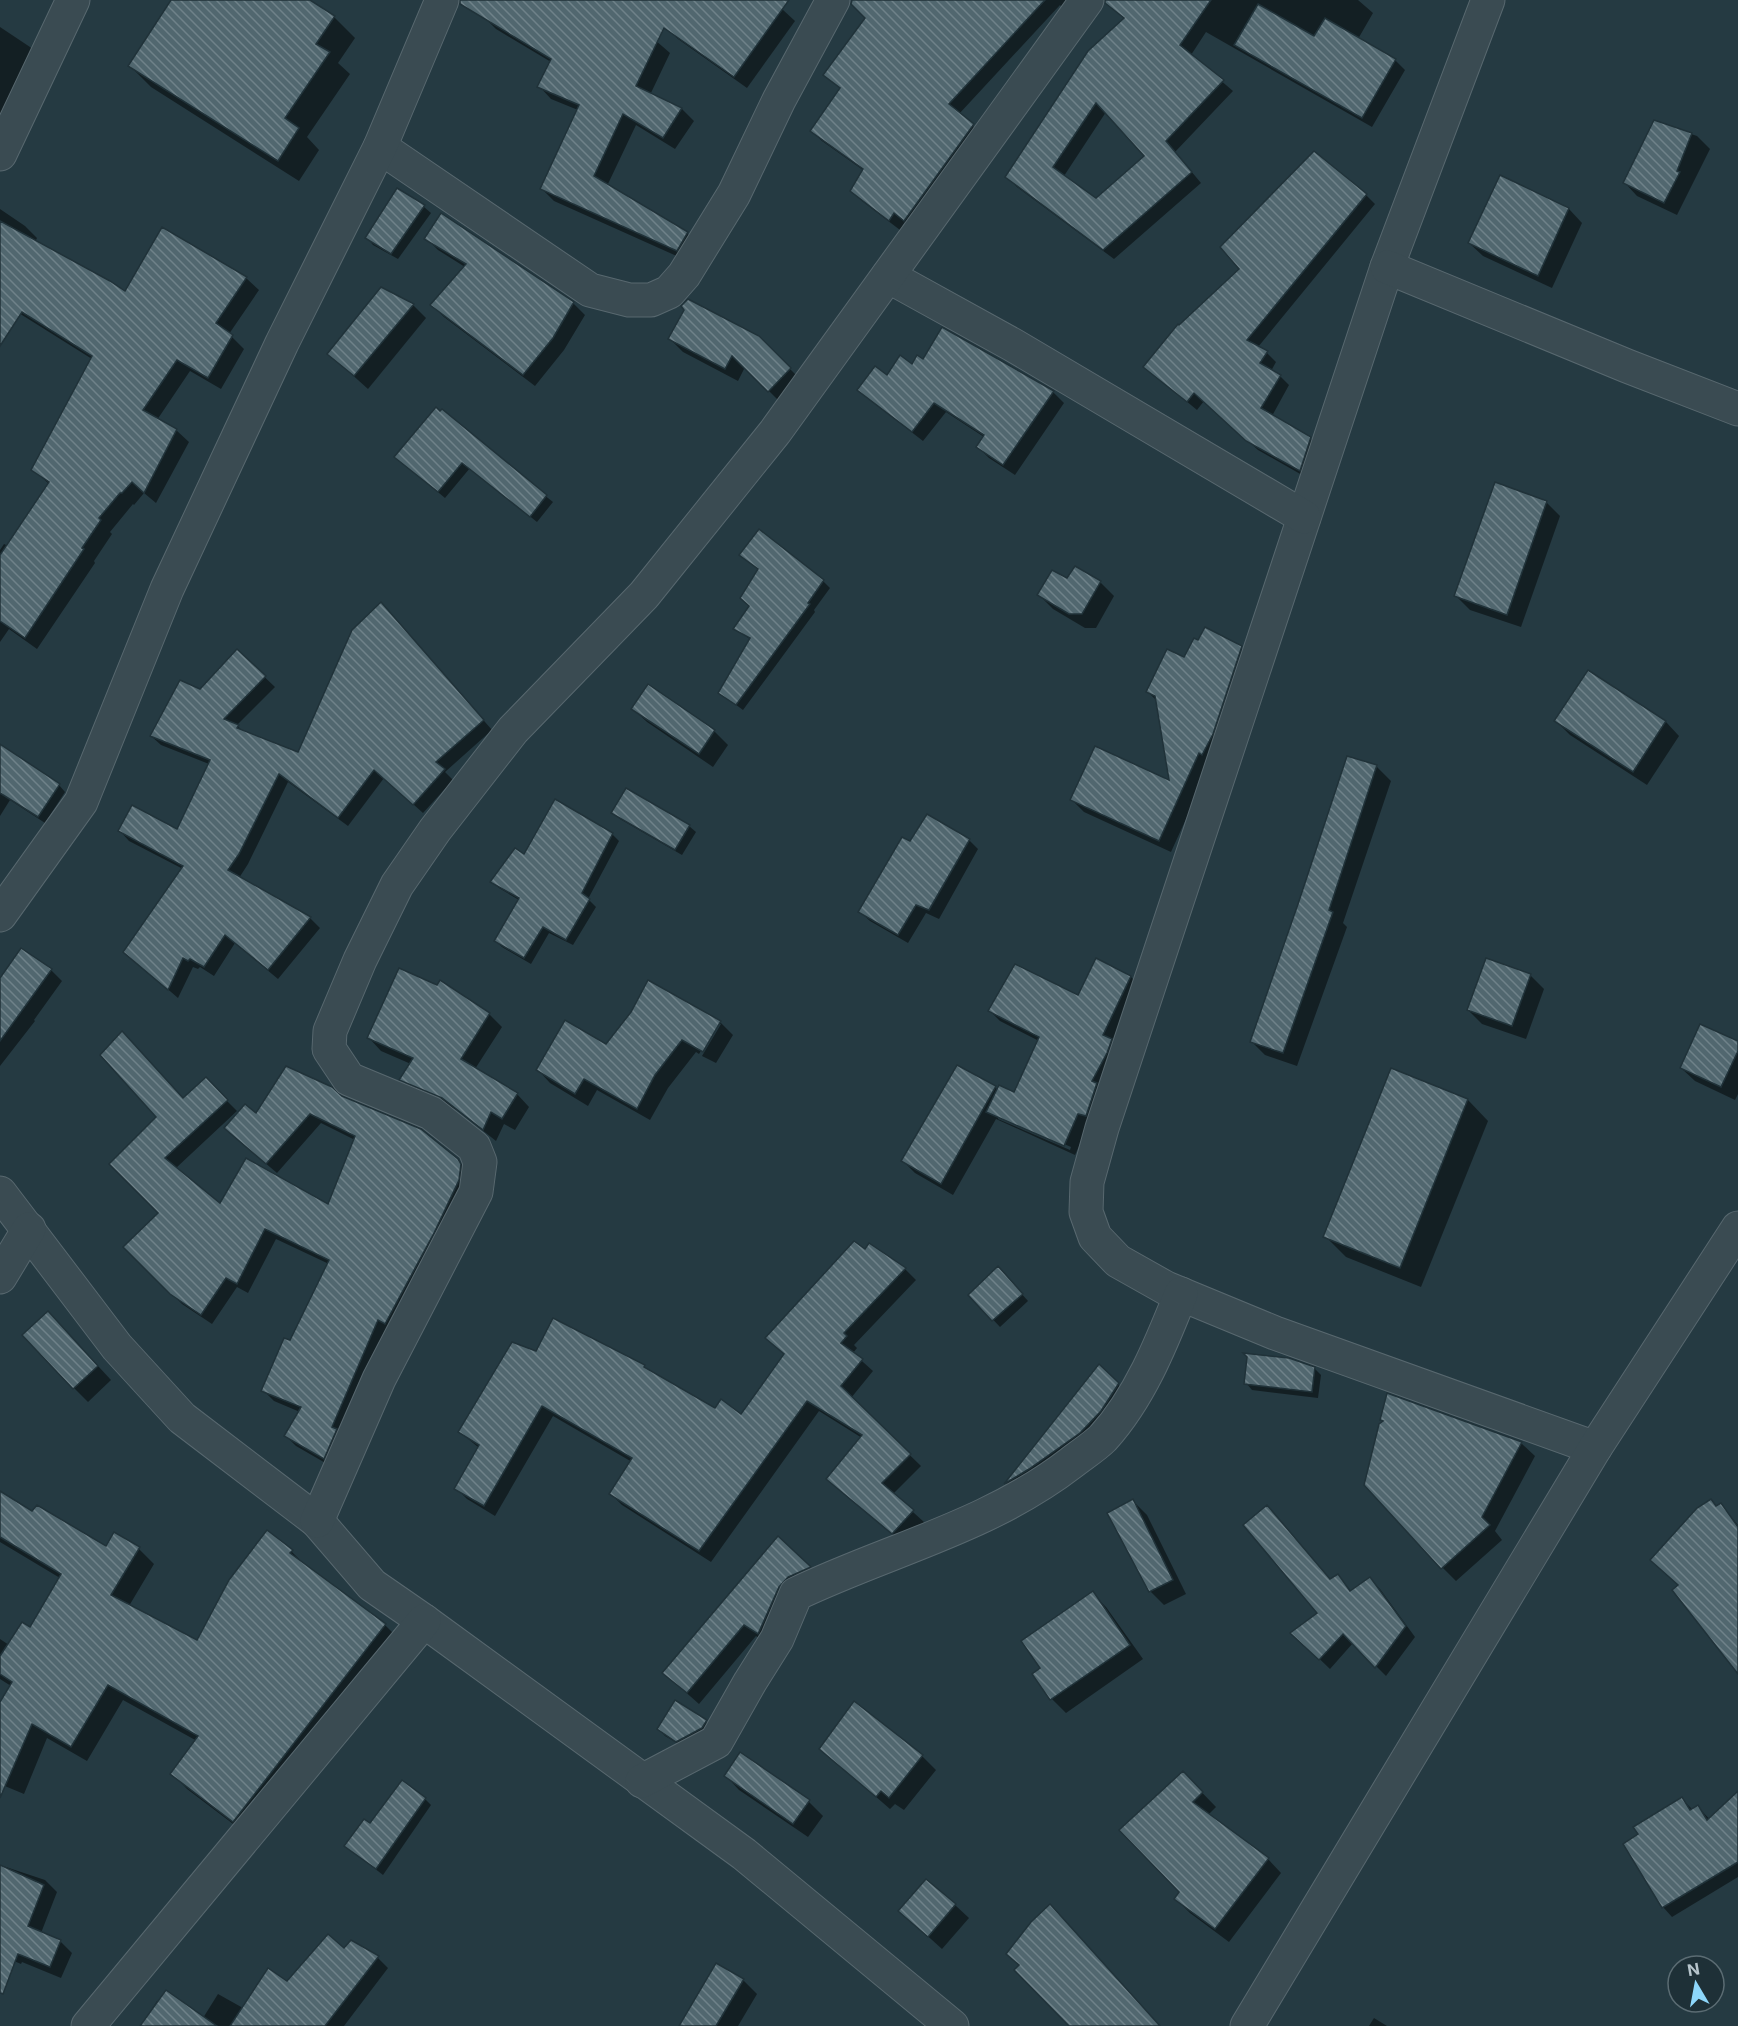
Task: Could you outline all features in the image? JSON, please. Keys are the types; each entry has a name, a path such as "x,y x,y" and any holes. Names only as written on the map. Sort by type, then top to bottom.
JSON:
{"street":[{"path":"0,154 73,0"},
{"path":"0,915 81,802 172,578 282,343 381,147 442,0"},
{"path":"381,147 590,290 628,300 651,300 669,292 684,275 728,204 779,100 833,0"},
{"path":"317,1521 379,1379 476,1192 480,1162 474,1147 431,1113 349,1080 329,1049 330,1031 360,960 397,885 442,820 513,729 644,595 775,432 1087,0"},
{"path":"1488,0 1387,267 1304,517 1102,1128 1087,1182 1086,1212 1095,1237 1118,1261 1166,1288 1275,1333 1595,1448"},
{"path":"1387,267 1627,366 1738,408"},
{"path":"888,276 1013,345 1304,517"},
{"path":"0,1193 117,1347 183,1418 317,1521 372,1586 424,1621 744,1854 952,2026"},
{"path":"1246,2026 1595,1448 1738,1228"},
{"path":"0,1277 29,1229"},
{"path":"642,1781 716,1742 777,1639 796,1594 832,1577 986,1516 1043,1484 1102,1438 1139,1388 1162,1343 1181,1294"},
{"path":"88,2026 424,1621"}],"building":[{"path":"171,0 310,0 335,16 316,44 330,52 285,118 299,128 278,161 128,66"},
{"path":"460,0 789,0 734,77 664,28 636,86 682,108 663,138 623,114 594,176 688,232 677,251 540,189 579,105 537,87 551,59 460,4"},
{"path":"852,0 1045,0 949,104 974,124 904,221 894,213 889,221 850,191 863,169 810,131 840,88 823,75 865,18 851,4"},
{"path":"1105,0 1211,0 1180,45 1224,80 1166,141 1192,172 1103,250 1005,177 1088,51 1124,18 1105,3","holes":["1096,103 1144,156 1096,198 1053,167"]},
{"path":"1258,4 1314,36 1325,18 1396,59 1362,118 1234,45"},
{"path":"1654,120 1692,133 1677,171 1680,172 1664,203 1623,183"},
{"path":"1314,151 1367,194 1247,340 1268,351 1260,363 1281,375 1261,408 1311,437 1300,471 1246,441 1194,393 1187,402 1143,367 1178,324 1239,269 1220,247"},
{"path":"1500,175 1569,208 1538,276 1468,243"},
{"path":"397,188 425,205 391,254 365,238"},
{"path":"441,213 574,302 553,338 523,375 430,305 466,264 424,239"},
{"path":"0,221 125,291 162,227 247,277 216,323 233,335 208,378 177,360 143,410 177,429 144,493 132,482 99,518 101,520 82,548 84,549 25,638 0,621 0,555 49,482 31,470 92,356 22,312 0,346"},
{"path":"381,287 414,304 354,376 327,354"},
{"path":"688,299 759,336 791,368 768,392 732,356 725,369 668,339 684,310 681,306"},
{"path":"942,327 1054,391 1003,465 976,447 984,435 934,403 912,432 857,390 875,366 887,375 900,355 912,364 917,355 923,359"},
{"path":"436,407 440,411 442,409 547,495 530,517 462,463 438,492 394,457"},
{"path":"1495,482 1547,501 1507,615 1454,596"},
{"path":"759,529 824,580 808,603 810,604 736,705 718,693 750,638 733,629 749,606 740,598 758,569 739,555"},
{"path":"1075,566 1101,581 1082,614 1069,614 1037,595 1052,570 1067,578"},
{"path":"381,602 484,720 436,762 445,769 413,805 374,770 338,818 279,774 239,854 228,870 311,917 268,970 225,935 204,967 190,959 188,961 183,958 168,990 123,952 183,866 118,831 132,805 177,829 210,760 150,736 180,680 200,689 237,649 266,676 224,719 239,725 237,728 298,752 352,630"},
{"path":"1205,627 1242,646 1213,734 1202,755 1199,753 1159,841 1070,800 1095,746 1169,780 1155,696 1146,692 1167,649 1184,657 1194,638 1198,640"},
{"path":"1588,670 1666,721 1633,772 1554,721"},
{"path":"648,684 715,730 699,754 631,709"},
{"path":"0,744 60,784 38,817 0,793"},
{"path":"1347,756 1377,765 1329,910 1333,912 1283,1053 1250,1042"},
{"path":"626,788 690,825 675,850 611,813"},
{"path":"555,799 613,833 582,893 590,899 566,940 543,927 524,958 494,941 519,898 490,882 515,848 524,854"},
{"path":"927,814 970,839 929,910 916,905 898,935 858,912 902,837 910,841"},
{"path":"21,948 52,969 0,1041 0,978"},
{"path":"1096,958 1131,976 1103,1035 1112,1039 1092,1081 1097,1083 1086,1116 1078,1114 1064,1146 986,1112 999,1085 1014,1092 1039,1037 988,1011 1015,964 1078,995"},
{"path":"1486,958 1531,974 1512,1026 1467,1010"},
{"path":"399,968 437,985 440,980 490,1013 461,1059 518,1093 502,1119 491,1112 483,1130 442,1098 399,1080 413,1058 367,1038"},
{"path":"648,980 721,1021 703,1052 682,1040 655,1075 637,1109 584,1079 575,1094 536,1070 565,1020 606,1044 631,1012"},
{"path":"1700,1024 1738,1041 1738,1051 1721,1087 1680,1068"},
{"path":"122,1031 183,1098 206,1077 228,1100 165,1158 220,1203 246,1158 328,1204 355,1136 310,1114 266,1164 224,1128 245,1104 256,1113 286,1066 332,1087 342,1096 421,1129 461,1164 459,1180 434,1233 385,1324 378,1320 332,1427 337,1429 324,1459 284,1436 301,1407 261,1391 284,1338 290,1340 329,1260 265,1229 237,1284 226,1278 201,1315 170,1294 123,1247 158,1213 109,1164 156,1117 100,1055"},
{"path":"957,1065 996,1086 941,1184 901,1161"},
{"path":"1391,1068 1468,1099 1400,1268 1323,1237"},
{"path":"854,1241 865,1249 869,1243 906,1268 844,1333 847,1336 841,1343 863,1359 841,1386 911,1454 882,1483 914,1510 892,1534 826,1479 862,1435 807,1401 699,1551 609,1494 632,1458 542,1406 484,1506 454,1489 479,1445 458,1432 512,1342 536,1351 553,1318 645,1365 644,1367 715,1408 721,1399 741,1414 784,1354 765,1338"},
{"path":"998,1266 1023,1294 992,1321 968,1295"},
{"path":"48,1311 98,1366 73,1389 22,1335"},
{"path":"1243,1353 1289,1358 1315,1367 1312,1392 1244,1384 1247,1357"},
{"path":"1099,1364 1119,1383 1101,1411 1080,1433 1004,1484"},
{"path":"1387,1393 1522,1442 1482,1517 1490,1525 1441,1569 1364,1485 1379,1424 1383,1421 1380,1420"},
{"path":"0,1491 32,1511 37,1505 106,1546 114,1532 140,1547 111,1595 197,1640 229,1580 267,1530 293,1550 290,1553 386,1624 233,1822 170,1774 198,1736 108,1685 71,1747 32,1724 0,1798 0,1702 12,1682 0,1674 0,1656 22,1622 30,1627 61,1574 0,1537"},
{"path":"1133,1499 1173,1580 1149,1592 1107,1513"},
{"path":"1711,1499 1716,1506 1721,1503 1738,1527 1738,1674 1672,1590 1678,1585 1650,1560 1697,1508"},
{"path":"1267,1505 1330,1579 1338,1574 1350,1591 1370,1577 1406,1626 1375,1668 1343,1634 1319,1660 1290,1633 1317,1613 1243,1525"},
{"path":"778,1536 811,1567 788,1577 779,1587 758,1634 744,1625 687,1693 662,1673"},
{"path":"1093,1591 1130,1645 1050,1700 1032,1674 1040,1668 1021,1641"},
{"path":"675,1700 707,1720 702,1728 676,1742 657,1729"},
{"path":"854,1701 923,1755 889,1798 881,1791 876,1797 819,1749"},
{"path":"740,1752 810,1800 793,1824 724,1776"},
{"path":"1183,1771 1203,1792 1193,1802 1269,1858 1215,1929 1174,1899 1179,1892 1119,1830"},
{"path":"402,1780 426,1798 376,1869 344,1846 364,1819 370,1823"},
{"path":"1738,1791 1738,1862 1662,1908 1623,1844 1638,1834 1633,1827 1682,1797 1690,1810 1698,1805 1707,1820"},
{"path":"0,1865 44,1885 28,1926 61,1940 50,1967 18,1954 3,1994 0,1993"},
{"path":"926,1879 956,1904 928,1937 898,1911"},
{"path":"1050,1904 1160,2026 1069,2026 1014,1970 1019,1965 1006,1954 1031,1922"},
{"path":"328,1934 344,1948 351,1940 379,1956 325,2026 230,2026 268,1968 287,1981"},
{"path":"716,1963 744,1979 716,2026 679,2026"},
{"path":"166,1990 217,2026 140,2026"}]}
